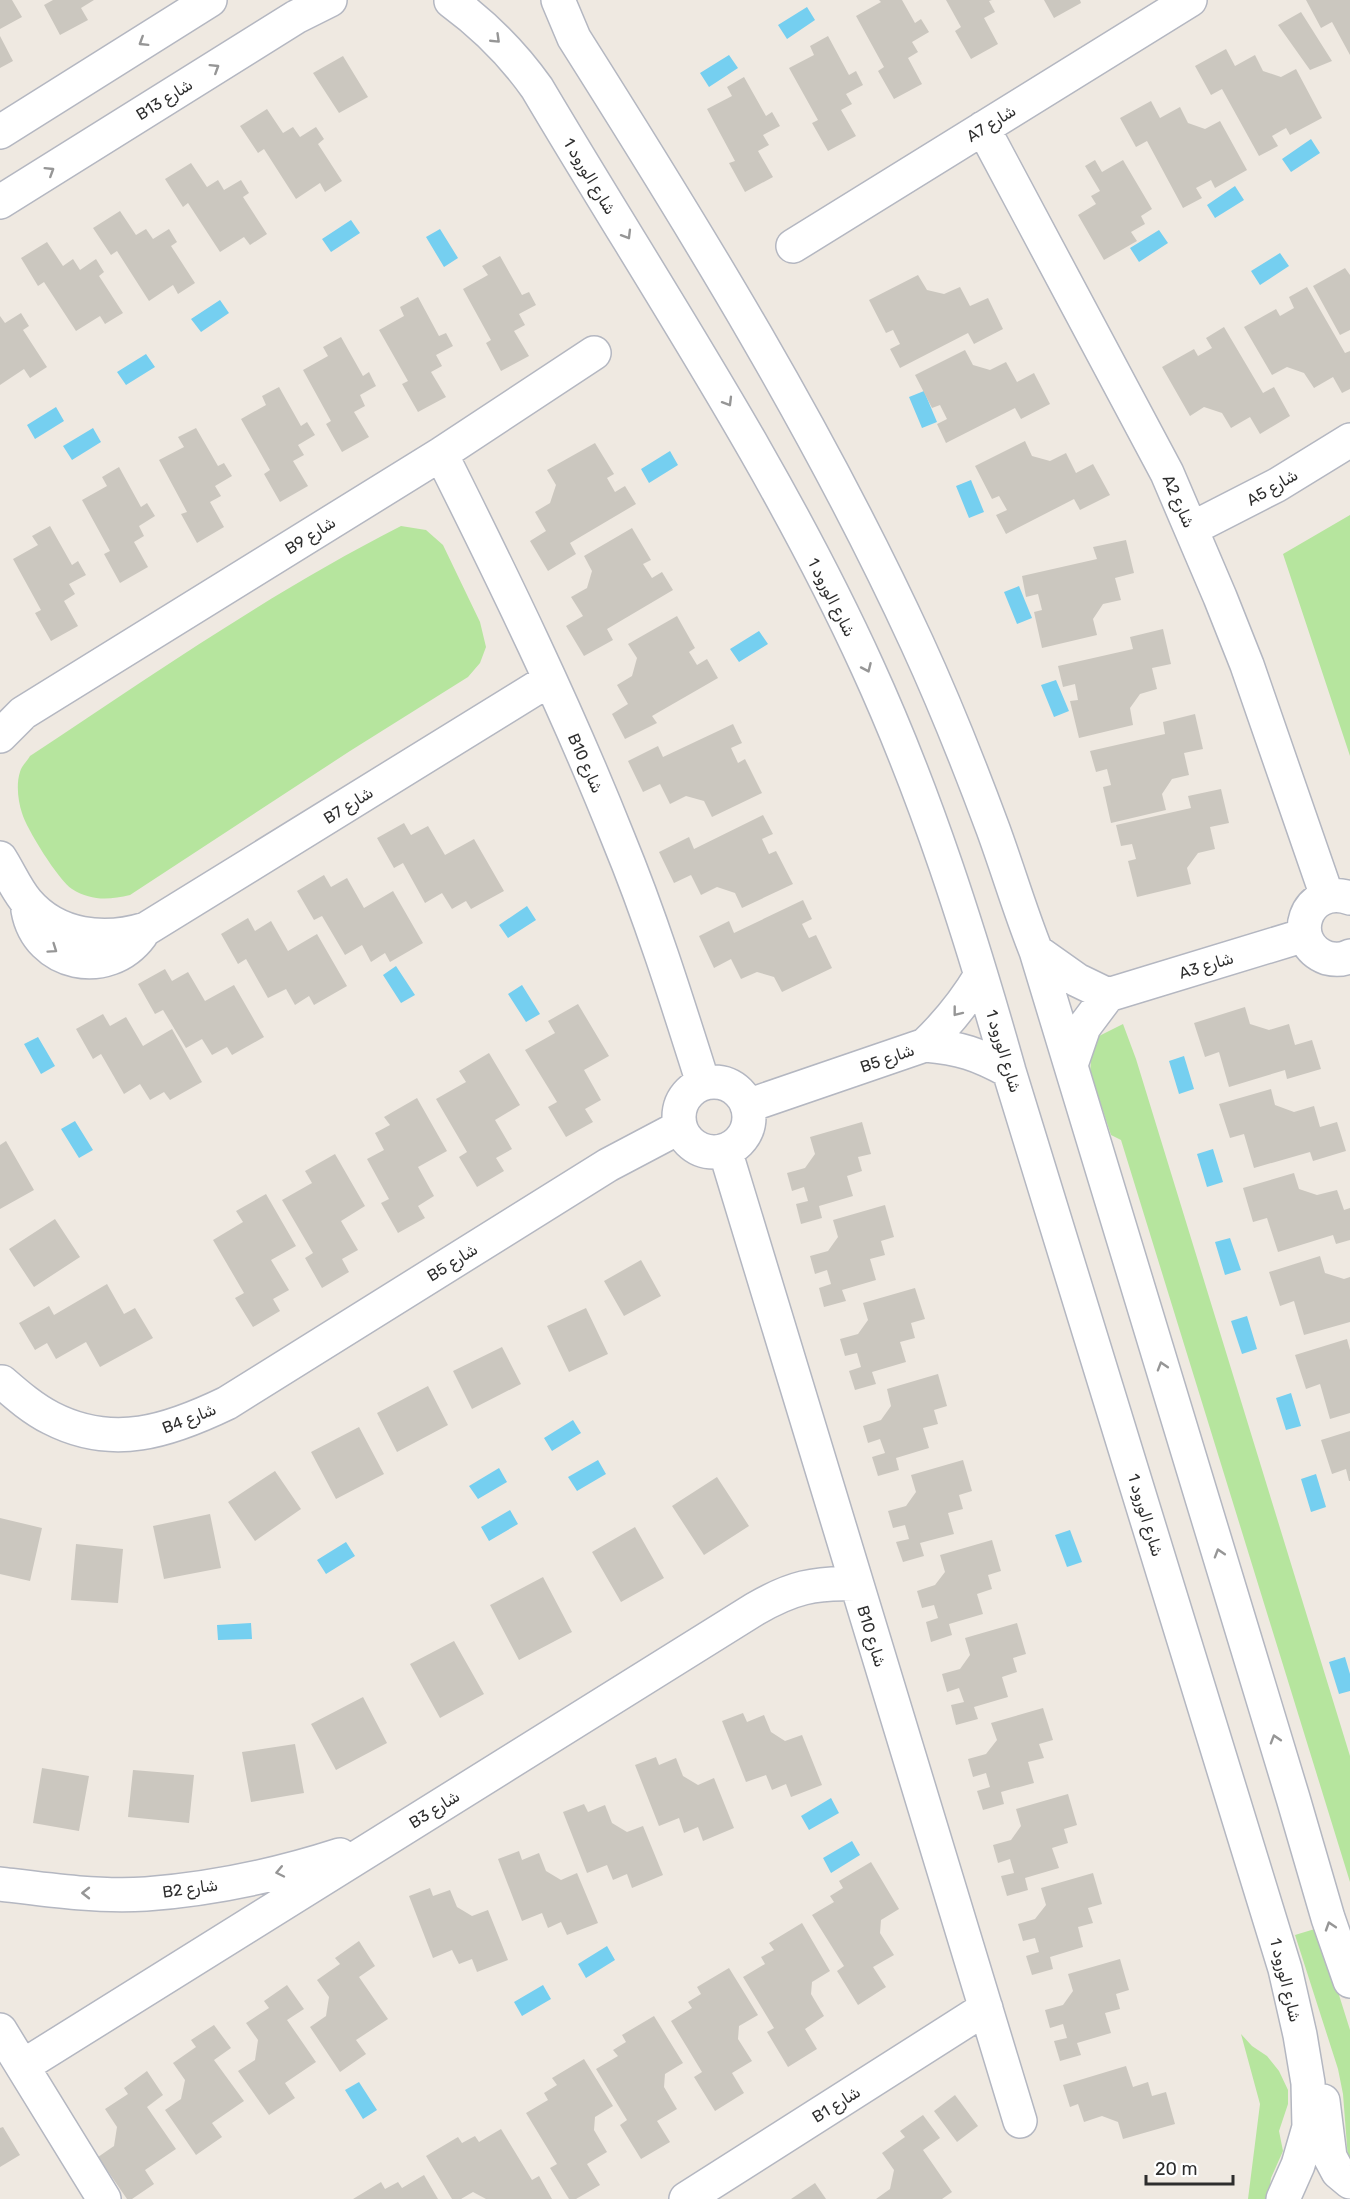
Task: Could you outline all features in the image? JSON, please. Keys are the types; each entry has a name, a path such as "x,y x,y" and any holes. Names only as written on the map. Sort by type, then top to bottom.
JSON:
{"street":[{"path":"0,132 210,0"},
{"name":"B13 شارع","path":"0,202 296,17 330,0"},
{"name":"شارع الورود 1","path":"446,0 478,21 502,44 537,88 704,361 777,488 867,666 896,733 948,869 1285,1969 1308,2083 1309,2127 1298,2165 1283,2199"},
{"path":"558,0 574,38 755,333 863,530 918,644 957,737 1036,951 1348,1983"},
{"name":"A7 شارع","path":"793,246 1190,0"},
{"name":"A2 شارع","path":"982,128 1142,424 1191,529 1338,897"},
{"name":"B9 شارع","path":"0,736 12,715 441,454 594,353"},
{"name":"A5 شارع","path":"1191,529 1277,485 1350,440"},
{"name":"B10 شارع","path":"441,454 529,634 587,762 619,840 670,981 703,1083"},
{"name":"B7 شارع","path":"0,858 26,901 30,921 40,939 56,953 75,961 96,962 116,957 134,945 146,929 549,681"},
{"path":"1338,897 1316,901 1308,911 1304,923 1305,935 1311,947 1320,955 1348,963"},
{"name":"A3 شارع","path":"1108,995 1305,935"},
{"path":"1036,951 1077,980 1108,995 1084,1028 1071,1065"},
{"name":"B5 شارع","path":"925,1045 947,1024 966,1000 981,975"},
{"name":"B5 شارع","path":"747,1106 925,1045 955,1048 983,1057 1009,1071"},
{"path":"716,1082 730,1085 741,1094 747,1106 749,1120 745,1133 737,1143 725,1150 711,1152 698,1148 686,1139 680,1127 678,1113 682,1100 691,1090 703,1083 716,1082"},
{"name":"B5 شارع","path":"227,1403 608,1165 680,1127"},
{"name":"B10 شارع","path":"725,1150 1020,2121"},
{"name":"B4 شارع","path":"1,1381 15,1408 35,1430 59,1444 89,1454 118,1455 149,1451 177,1441 203,1424 227,1403"},
{"name":"B3 شارع","path":"22,2066 778,1595 804,1586 830,1583 856,1584"},
{"name":"B2 شارع","path":"0,1884 70,1893 146,1894 224,1884 302,1867 376,1844"},
{"path":"1285,1969 1301,1999 1318,2054 1330,2157 1338,2172 1350,2181"},
{"name":"B1 شارع","path":"686,2199 986,2008"},
{"path":"0,2030 104,2199"}],"green space":[{"path":"1350,515 1350,756 1283,554"},
{"path":"401,526 426,530 443,545 480,622 486,647 480,663 468,677 130,895 115,898 86,896 66,884 36,842 21,808 18,782 22,768 30,756 258,607"},
{"path":"1123,1024 1136,1059 1350,1756 1350,1882 1121,1140 1111,1135 1090,1072 1093,1039"},
{"path":"1318,1928 1350,2030 1350,2162 1338,2069 1295,1935"},
{"path":"1241,2034 1252,2046 1267,2056 1279,2071 1288,2090 1288,2104 1279,2131 1283,2151 1271,2178 1268,2199 1248,2199 1260,2104"}],"water":[{"path":"807,7 815,20 787,39 778,25"},
{"path":"729,55 738,68 709,87 700,73"},
{"path":"1311,139 1320,153 1291,172 1282,159"},
{"path":"1235,186 1244,200 1215,218 1207,205"},
{"path":"351,220 360,233 331,252 322,239"},
{"path":"440,229 458,258 444,267 426,237"},
{"path":"1159,230 1168,243 1139,262 1130,248"},
{"path":"1280,253 1289,266 1260,285 1251,271"},
{"path":"220,300 229,313 201,332 191,319"},
{"path":"146,354 155,367 126,385 117,372"},
{"path":"924,391 937,422 922,428 909,397"},
{"path":"56,407 64,421 35,439 27,425"},
{"path":"93,428 101,442 72,460 63,446"},
{"path":"670,451 678,465 649,483 641,469"},
{"path":"971,480 984,512 969,518 956,486"},
{"path":"1019,586 1032,618 1017,624 1004,592"},
{"path":"759,631 768,644 739,662 730,649"},
{"path":"1056,680 1069,711 1054,717 1041,685"},
{"path":"527,906 536,920 508,938 499,925"},
{"path":"396,966 415,995 401,1003 383,975"},
{"path":"522,985 540,1014 526,1022 508,994"},
{"path":"38,1037 55,1066 41,1074 24,1044"},
{"path":"1184,1056 1194,1089 1179,1094 1169,1061"},
{"path":"75,1121 93,1150 79,1158 61,1129"},
{"path":"1213,1149 1223,1182 1207,1187 1197,1154"},
{"path":"1230,1238 1241,1270 1225,1275 1215,1242"},
{"path":"1247,1316 1257,1349 1242,1354 1231,1321"},
{"path":"1291,1393 1301,1426 1286,1430 1276,1398"},
{"path":"573,1420 581,1433 552,1451 544,1438"},
{"path":"598,1460 606,1474 577,1491 568,1477"},
{"path":"499,1468 507,1482 478,1499 469,1486"},
{"path":"1316,1474 1326,1507 1311,1512 1301,1479"},
{"path":"510,1510 518,1524 489,1541 481,1527"},
{"path":"1070,1530 1082,1562 1067,1567 1055,1535"},
{"path":"346,1542 355,1556 326,1574 317,1560"},
{"path":"251,1623 252,1639 218,1640 217,1625"},
{"path":"1345,1657 1350,1674 1350,1691 1339,1694 1329,1662"},
{"path":"831,1798 839,1813 809,1830 801,1816"},
{"path":"852,1841 860,1855 831,1873 823,1858"},
{"path":"607,1946 615,1960 586,1978 578,1964"},
{"path":"543,1985 551,1999 522,2016 514,2002"},
{"path":"359,2082 377,2110 363,2119 345,2090"}],"building":[{"path":"0,0 12,0 22,17 0,29"},
{"path":"53,0 94,0 81,8 88,20 60,35 44,5"},
{"path":"879,0 902,0 915,23 921,19 929,32 912,42 918,52 908,58 922,84 894,99 878,71 884,67 856,16 881,2"},
{"path":"946,0 992,0 989,1 995,12 984,18 998,44 971,59 955,31 961,27"},
{"path":"1044,0 1080,0 1081,3 1054,18"},
{"path":"1306,0 1350,0 1350,55 1332,22 1321,28"},
{"path":"1301,12 1332,61 1310,70 1278,25"},
{"path":"0,36 13,61 0,68"},
{"path":"828,36 849,75 856,71 863,85 846,94 852,104 841,110 856,136 828,151 812,123 818,120 789,68 814,55 810,46"},
{"path":"1226,49 1235,66 1255,55 1263,71 1281,77 1296,69 1322,118 1290,135 1286,128 1272,136 1278,146 1259,156 1222,89 1211,95 1195,66"},
{"path":"343,56 368,97 339,113 313,73"},
{"path":"744,77 766,116 772,112 780,126 763,135 769,145 758,151 773,177 745,192 729,163 735,161 707,109 732,96 727,87"},
{"path":"1151,101 1160,118 1180,107 1188,123 1205,129 1220,121 1247,170 1215,188 1211,180 1196,188 1202,198 1183,208 1147,141 1136,147 1120,118"},
{"path":"267,109 283,133 293,127 300,137 316,127 324,139 318,144 342,181 325,192 320,183 296,199 264,149 258,153 240,126"},
{"path":"1095,160 1102,172 1123,160 1152,209 1141,216 1145,224 1131,232 1137,241 1104,260 1078,215 1096,204 1091,196 1100,191 1085,166"},
{"path":"191,163 207,187 218,180 224,190 241,180 249,193 243,197 267,234 250,245 244,237 220,252 188,203 183,207 165,179"},
{"path":"120,211 136,235 146,229 153,239 169,229 177,242 171,246 195,283 178,294 173,285 149,301 117,251 111,255 93,228"},
{"path":"47,242 63,266 73,259 80,270 96,259 104,272 99,276 123,313 105,324 100,316 76,331 44,282 38,286 21,258"},
{"path":"500,256 522,295 529,292 536,305 519,314 525,325 514,331 529,356 501,371 486,343 491,340 463,289 488,275 482,266"},
{"path":"1345,268 1350,275 1350,330 1340,335 1313,286"},
{"path":"918,275 927,290 944,294 960,287 970,306 988,298 1003,329 974,344 968,333 900,368 890,349 900,344 893,330 886,333 869,300"},
{"path":"1307,287 1345,353 1350,351 1350,389 1342,393 1333,377 1314,388 1304,373 1287,367 1272,375 1244,327 1276,309 1280,316 1294,308 1289,297"},
{"path":"418,297 439,336 446,333 453,346 436,355 442,366 431,372 446,397 418,412 402,384 408,381 379,330 404,316 400,307"},
{"path":"21,313 29,326 23,330 47,367 30,378 24,369 0,385 0,316 5,323"},
{"path":"1224,327 1263,393 1274,387 1290,416 1260,434 1250,417 1231,428 1222,413 1204,407 1190,416 1162,367 1194,349 1198,356 1212,348 1206,338"},
{"path":"341,337 363,376 369,372 376,386 360,395 365,406 354,412 369,437 342,452 326,424 331,421 303,370 328,356 323,347"},
{"path":"965,350 973,365 990,370 1006,362 1017,382 1034,373 1050,404 1021,419 1015,408 946,443 937,424 947,419 940,405 932,408 915,375"},
{"path":"279,387 301,426 307,422 315,435 298,445 304,455 293,461 308,486 280,502 264,474 270,470 241,419 266,405 262,396"},
{"path":"196,428 218,466 224,463 232,476 215,486 221,496 210,502 224,527 197,543 181,514 187,512 159,460 184,447 178,437"},
{"path":"1025,441 1032,456 1050,461 1066,453 1076,473 1093,464 1110,495 1080,510 1074,499 1006,534 996,515 1007,510 999,496 992,499 975,466"},
{"path":"595,443 614,474 607,478 615,492 625,486 636,504 570,543 576,554 548,571 530,541 546,531 535,512 550,503 556,485 547,470"},
{"path":"119,467 141,507 147,503 155,516 139,526 144,536 134,542 148,567 120,583 104,554 110,551 82,500 107,486 102,477"},
{"path":"50,526 72,565 78,561 86,575 69,584 75,594 64,601 78,626 51,641 35,613 41,610 13,559 38,545 32,536"},
{"path":"632,528 651,560 643,564 652,578 662,572 673,590 607,629 613,640 584,656 566,626 583,616 571,597 587,588 592,571 584,556"},
{"path":"1126,540 1134,573 1115,578 1121,600 1103,604 1093,619 1097,635 1042,648 1034,612 1042,610 1038,594 1026,597 1022,576 1097,559 1093,547"},
{"path":"677,616 695,648 689,652 697,665 707,659 718,678 652,716 657,723 625,739 612,714 628,704 617,685 632,676 637,658 628,644"},
{"path":"1163,629 1171,664 1152,668 1157,689 1140,694 1130,708 1133,725 1079,738 1070,701 1078,700 1075,684 1063,687 1058,666 1133,649 1130,637"},
{"path":"1195,714 1203,749 1184,753 1189,775 1172,779 1162,794 1166,810 1111,823 1103,787 1111,785 1107,769 1096,772 1090,751 1165,734 1163,722"},
{"path":"733,724 742,743 731,748 738,763 745,759 762,793 712,817 704,801 686,796 670,804 660,784 643,792 628,761 658,746 663,757"},
{"path":"1221,789 1229,823 1210,827 1215,849 1198,853 1187,868 1191,884 1137,897 1128,861 1136,859 1132,844 1121,846 1116,825 1191,808 1188,796"},
{"path":"763,815 773,834 762,839 769,854 776,851 793,884 742,908 735,893 717,887 701,895 691,875 674,883 659,852 689,837 694,849"},
{"path":"404,823 411,835 428,826 445,855 474,839 504,891 471,909 466,901 452,909 442,893 425,903 403,863 394,868 377,838"},
{"path":"324,875 331,887 347,878 364,908 393,891 423,943 390,962 385,953 371,962 362,945 345,955 322,916 314,920 297,891"},
{"path":"803,900 812,919 802,924 809,938 816,935 832,968 782,992 774,977 757,972 741,979 731,959 714,968 699,936 729,921 734,933"},
{"path":"248,918 255,931 271,921 288,951 317,934 347,986 314,1005 309,996 295,1005 286,989 268,998 246,959 238,964 221,934"},
{"path":"165,969 172,981 188,972 205,1001 234,985 264,1037 232,1055 227,1047 212,1055 202,1039 186,1048 163,1010 155,1014 138,984"},
{"path":"578,1004 609,1056 584,1070 601,1100 585,1109 593,1122 566,1137 548,1107 557,1102 525,1050 555,1033 548,1021"},
{"path":"1245,1007 1250,1024 1269,1030 1289,1024 1295,1045 1312,1040 1321,1069 1287,1079 1285,1070 1229,1087 1219,1052 1205,1057 1194,1023"},
{"path":"103,1014 110,1026 126,1017 143,1046 172,1029 202,1082 170,1100 164,1092 150,1100 140,1084 124,1094 101,1054 93,1059 76,1029"},
{"path":"489,1053 520,1105 495,1120 512,1149 496,1158 504,1171 477,1187 459,1157 467,1152 436,1099 466,1082 459,1071"},
{"path":"1271,1089 1275,1105 1294,1112 1314,1106 1320,1127 1337,1122 1346,1151 1313,1161 1310,1152 1254,1168 1244,1134 1230,1138 1219,1104"},
{"path":"417,1098 447,1151 418,1167 434,1196 418,1206 425,1218 398,1233 381,1203 389,1199 367,1159 384,1150 375,1133 390,1125 384,1117"},
{"path":"862,1122 871,1154 858,1157 862,1171 847,1176 853,1196 819,1206 822,1218 801,1224 796,1204 808,1201 804,1187 792,1191 787,1173 805,1168 815,1154 810,1137"},
{"path":"6,1141 34,1190 0,1209 0,1145"},
{"path":"335,1154 365,1206 341,1221 358,1250 342,1259 349,1272 322,1288 305,1258 313,1253 282,1200 312,1183 305,1171"},
{"path":"1294,1173 1299,1189 1317,1195 1337,1190 1344,1210 1350,1208 1350,1240 1336,1244 1333,1235 1278,1252 1267,1218 1253,1222 1243,1188"},
{"path":"266,1194 296,1246 271,1260 289,1290 273,1299 280,1311 253,1327 235,1298 244,1293 213,1240 243,1222 236,1211"},
{"path":"885,1205 894,1237 881,1241 885,1255 870,1259 876,1280 842,1290 846,1301 824,1307 819,1288 831,1284 827,1270 815,1274 810,1256 828,1251 838,1237 833,1220"},
{"path":"55,1219 80,1257 34,1287 9,1249"},
{"path":"1320,1256 1325,1273 1344,1279 1350,1277 1350,1322 1304,1335 1294,1301 1280,1306 1269,1272"},
{"path":"641,1260 661,1296 624,1316 604,1281"},
{"path":"107,1284 124,1314 135,1308 153,1338 100,1367 86,1342 56,1359 47,1343 35,1350 19,1323 49,1306 54,1315"},
{"path":"915,1288 925,1319 911,1323 915,1338 900,1342 906,1362 872,1372 876,1384 855,1390 849,1371 861,1367 857,1353 845,1356 840,1339 858,1334 868,1320 863,1303"},
{"path":"586,1308 608,1354 569,1372 547,1326"},
{"path":"1347,1339 1350,1350 1350,1413 1330,1419 1320,1384 1306,1389 1295,1355"},
{"path":"502,1347 521,1384 472,1409 453,1371"},
{"path":"938,1374 947,1406 934,1410 938,1424 923,1428 929,1448 896,1458 899,1470 878,1476 872,1457 885,1453 880,1439 868,1443 863,1426 881,1420 891,1406 887,1389"},
{"path":"428,1386 448,1425 397,1452 377,1413"},
{"path":"359,1427 384,1474 336,1499 311,1452"},
{"path":"1350,1431 1349,1481 1346,1469 1332,1474 1321,1440"},
{"path":"963,1460 972,1491 959,1495 963,1509 948,1513 954,1534 920,1543 924,1556 903,1562 896,1542 909,1539 905,1525 893,1528 888,1511 906,1506 916,1492 911,1475"},
{"path":"275,1471 301,1509 255,1541 228,1502"},
{"path":"717,1477 749,1526 704,1555 672,1506"},
{"path":"210,1514 221,1568 164,1579 153,1526"},
{"path":"0,1518 42,1528 30,1581 0,1574"},
{"path":"635,1527 664,1578 621,1602 592,1552"},
{"path":"992,1540 1001,1571 988,1575 992,1589 977,1594 983,1614 949,1624 952,1635 931,1642 926,1622 938,1618 934,1605 922,1608 917,1591 935,1585 945,1572 940,1555"},
{"path":"76,1544 123,1549 118,1603 71,1600"},
{"path":"543,1577 572,1632 519,1660 490,1605"},
{"path":"1017,1623 1026,1654 1013,1658 1017,1672 1002,1677 1008,1697 974,1707 978,1719 956,1725 951,1705 964,1702 959,1688 947,1692 942,1674 960,1669 970,1655 965,1638"},
{"path":"454,1641 484,1694 440,1718 410,1664"},
{"path":"363,1697 387,1743 336,1770 311,1724"},
{"path":"1043,1708 1053,1740 1039,1744 1044,1758 1028,1762 1034,1783 1001,1792 1004,1804 983,1810 977,1791 990,1787 986,1773 973,1777 968,1759 986,1754 997,1740 991,1723"},
{"path":"743,1713 747,1722 764,1715 771,1732 785,1741 802,1735 822,1785 791,1797 786,1784 772,1790 766,1775 746,1782 722,1721"},
{"path":"295,1744 304,1793 251,1802 242,1752"},
{"path":"656,1757 659,1765 676,1758 683,1776 698,1785 714,1778 734,1828 703,1841 698,1827 684,1833 679,1818 659,1826 635,1765"},
{"path":"42,1768 89,1776 79,1831 33,1823"},
{"path":"133,1770 194,1775 189,1823 128,1817"},
{"path":"1068,1794 1077,1825 1064,1829 1068,1843 1052,1848 1059,1868 1025,1878 1028,1890 1007,1896 1001,1876 1014,1873 1010,1859 998,1863 993,1845 1011,1840 1021,1826 1016,1809"},
{"path":"584,1804 588,1812 605,1805 612,1823 627,1832 643,1826 663,1875 632,1888 627,1874 613,1880 607,1865 587,1873 563,1812"},
{"path":"519,1851 522,1860 539,1853 546,1871 561,1880 577,1873 598,1923 567,1935 561,1922 548,1928 542,1913 522,1921 498,1859"},
{"path":"871,1862 899,1909 881,1920 880,1933 894,1955 873,1967 886,1987 858,2005 837,1971 844,1966 812,1915 834,1902 830,1896 843,1888 839,1881"},
{"path":"1093,1873 1102,1904 1088,1908 1093,1923 1078,1927 1083,1947 1050,1957 1053,1969 1032,1975 1026,1956 1039,1952 1035,1938 1023,1941 1018,1924 1035,1919 1046,1905 1041,1888"},
{"path":"430,1888 433,1896 450,1890 457,1907 472,1916 488,1910 508,1960 477,1972 472,1959 459,1964 452,1950 433,1958 409,1896"},
{"path":"802,1923 830,1971 812,1982 811,1994 824,2016 805,2029 817,2049 788,2067 767,2032 774,2028 743,1977 765,1964 761,1957 774,1950 769,1943"},
{"path":"359,1941 375,1966 359,1977 388,2019 356,2040 366,2054 340,2072 310,2027 326,2016 329,1997 317,1980 340,1964 335,1958"},
{"path":"1120,1959 1129,1990 1116,1994 1120,2009 1105,2013 1111,2033 1077,2043 1081,2055 1060,2061 1054,2041 1067,2038 1063,2024 1050,2028 1045,2010 1063,2005 1073,1991 1068,1974"},
{"path":"729,1968 758,2015 739,2026 738,2039 752,2061 732,2073 744,2093 715,2111 694,2077 702,2072 671,2021 692,2008 688,2002 701,1994 697,1987"},
{"path":"287,1985 304,2009 287,2020 316,2062 285,2083 295,2098 269,2115 238,2071 255,2060 258,2040 246,2023 269,2008 264,2001"},
{"path":"654,2016 683,2063 665,2074 664,2087 677,2109 657,2121 670,2142 641,2159 620,2125 627,2120 596,2069 618,2056 613,2050 626,2042 622,2035"},
{"path":"214,2025 231,2048 214,2060 244,2101 212,2123 222,2137 196,2155 165,2110 181,2099 185,2080 173,2063 196,2047 191,2040"},
{"path":"584,2059 613,2106 595,2117 594,2130 607,2152 587,2164 600,2185 576,2199 569,2199 550,2168 557,2164 526,2113 548,2100 544,2093 557,2085 552,2078"},
{"path":"1126,2066 1133,2087 1148,2082 1152,2096 1166,2092 1175,2124 1123,2139 1118,2122 1102,2116 1084,2122 1078,2104 1070,2107 1063,2085"},
{"path":"147,2071 163,2095 147,2107 176,2149 145,2170 154,2184 132,2199 127,2199 98,2157 114,2146 117,2127 105,2109 128,2094 124,2088"},
{"path":"955,2095 978,2126 957,2142 934,2111"},
{"path":"923,2115 940,2138 923,2150 952,2192 942,2199 876,2199 890,2189 894,2170 882,2153 905,2137 900,2131"},
{"path":"3,2127 20,2155 0,2167 0,2128"},
{"path":"501,2129 532,2180 539,2176 552,2199 486,2199 473,2192 461,2199 452,2199 426,2156 458,2137 462,2143 475,2136 479,2142"},
{"path":"424,2175 438,2199 353,2199 381,2182 385,2189 398,2182 402,2188"},
{"path":"815,2183 826,2199 791,2199"}]}
